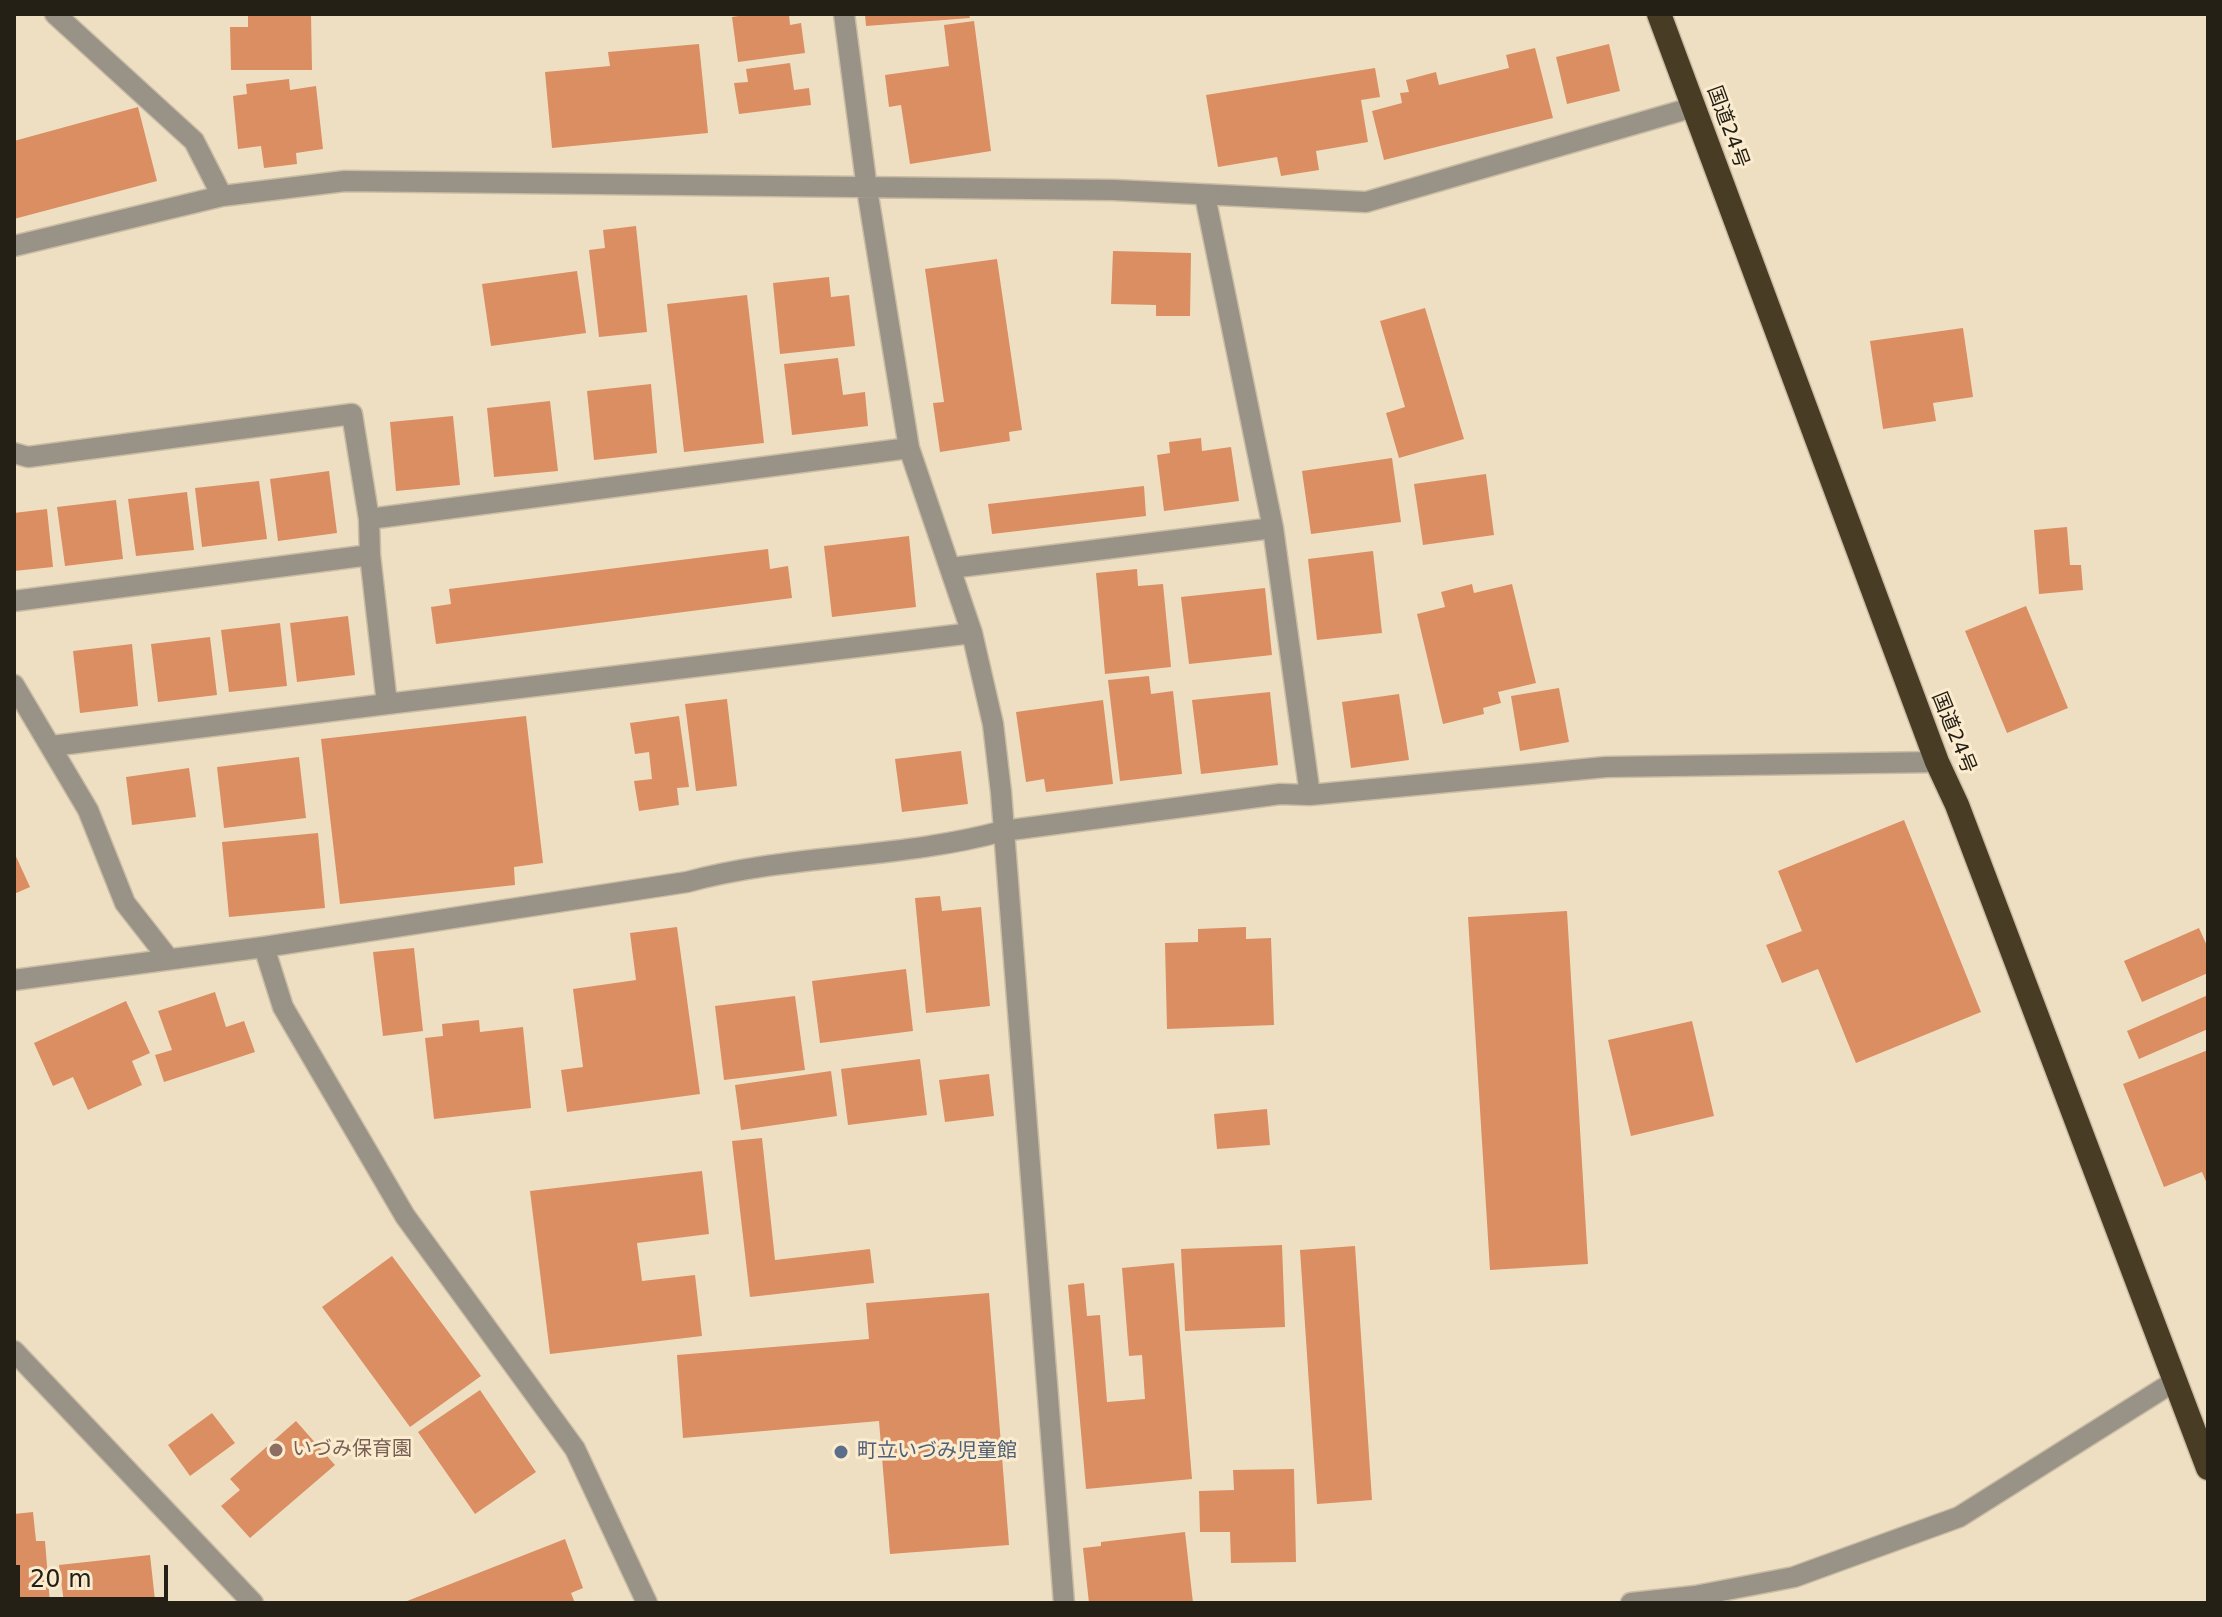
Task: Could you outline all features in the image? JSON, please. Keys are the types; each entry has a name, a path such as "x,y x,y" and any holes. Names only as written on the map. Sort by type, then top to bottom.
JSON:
{"highway":[{"name":"国道24号","path":"1659,14 1937,762 1957,805 2208,1468"}],"street":[{"path":"55,14 194,141 222,196"},
{"path":"844,14 867,189 909,448 972,633 993,724 1064,1603"},
{"path":"14,246 222,196 345,181 1114,190 1366,202 1694,107"},
{"path":"1205,196 1273,528 1310,795"},
{"path":"14,453 28,457 352,414 369,519 370,555 387,704"},
{"path":"369,519 909,448"},
{"path":"951,568 1273,528"},
{"path":"14,601 370,555"},
{"path":"52,746 972,633"},
{"path":"14,685 88,810 125,903 168,958"},
{"path":"14,980 264,947 687,882 732,870 959,843 1003,831 1280,794 1310,795 1606,767 1937,762"},
{"path":"264,947 283,1007 405,1216 575,1449 647,1603"},
{"path":"14,1351 253,1603"},
{"path":"1631,1603 1695,1596 1794,1577 1959,1517 2175,1381"}],"building":[{"path":"248,14 311,14 312,70 231,70 230,27 248,27"},
{"path":"789,14 790,25 801,23 805,53 738,62 732,17"},
{"path":"865,14 969,14 970,18 866,26"},
{"path":"974,21 991,151 910,164 901,105 889,107 885,75 949,66 944,25"},
{"path":"699,44 708,133 552,148 545,72 610,66 608,52"},
{"path":"1609,44 1620,91 1567,104 1556,57"},
{"path":"1535,48 1553,118 1384,160 1372,111 1402,103 1400,93 1409,92 1406,80 1436,72 1439,85 1509,68 1506,55"},
{"path":"790,63 794,90 809,88 811,105 739,114 734,83 748,82 746,69"},
{"path":"1375,68 1380,97 1361,100 1368,142 1316,151 1319,170 1281,176 1277,157 1218,167 1206,95"},
{"path":"289,79 290,90 316,86 323,149 296,153 297,164 264,168 261,146 238,149 233,96 247,94 246,84"},
{"path":"138,107 157,181 14,219 14,141"},
{"path":"636,226 647,332 599,337 589,250 605,248 603,230"},
{"path":"1113,251 1191,253 1190,316 1156,316 1156,305 1111,304"},
{"path":"997,259 1022,430 1009,432 1010,441 940,452 933,403 944,402 925,269"},
{"path":"577,271 586,333 491,346 482,284"},
{"path":"829,277 831,297 849,295 855,346 780,354 773,283"},
{"path":"747,295 764,443 684,452 667,304"},
{"path":"1425,308 1464,439 1399,458 1386,413 1405,407 1380,321"},
{"path":"1963,328 1973,397 1933,403 1936,421 1883,429 1870,341"},
{"path":"838,358 843,395 865,392 868,426 792,435 784,364"},
{"path":"651,384 657,453 594,460 587,391"},
{"path":"550,401 558,471 494,477 487,408"},
{"path":"453,416 460,485 396,491 390,422"},
{"path":"1201,438 1202,451 1231,447 1239,501 1164,511 1157,455 1170,453 1169,442"},
{"path":"1392,458 1401,522 1311,534 1302,471"},
{"path":"329,471 337,533 278,541 270,479"},
{"path":"1486,474 1494,535 1423,545 1414,484"},
{"path":"259,481 267,539 202,547 195,488"},
{"path":"1144,486 1146,516 992,534 988,504"},
{"path":"187,492 194,550 136,556 128,499"},
{"path":"116,500 123,559 65,566 57,507"},
{"path":"47,509 53,567 14,571 14,513"},
{"path":"2067,527 2070,565 2081,565 2083,590 2039,594 2034,530"},
{"path":"909,536 916,607 832,617 824,546"},
{"path":"768,549 770,569 788,566 792,598 436,644 431,607 451,604 449,589"},
{"path":"1373,551 1382,633 1317,640 1308,559"},
{"path":"1137,569 1138,586 1163,584 1171,667 1105,674 1096,573"},
{"path":"1472,584 1474,593 1512,584 1536,683 1498,692 1501,703 1483,708 1484,714 1443,724 1417,614 1445,607 1441,592"},
{"path":"1265,588 1272,655 1189,664 1181,597"},
{"path":"2026,606 2068,708 2007,733 1965,631"},
{"path":"348,616 355,675 297,682 290,623"},
{"path":"280,623 287,686 229,692 221,630"},
{"path":"210,637 217,695 158,702 151,644"},
{"path":"132,644 138,706 80,713 73,651"},
{"path":"1149,676 1151,694 1173,691 1182,774 1120,781 1108,680"},
{"path":"1559,688 1569,742 1520,751 1511,696"},
{"path":"1270,692 1278,765 1201,774 1192,700"},
{"path":"1399,694 1409,760 1351,768 1342,702"},
{"path":"727,699 737,786 696,791 685,704"},
{"path":"1103,700 1113,784 1046,792 1044,779 1026,782 1016,712"},
{"path":"526,716 543,863 514,867 515,885 340,904 321,739"},
{"path":"679,716 689,787 677,788 679,805 639,811 634,781 652,779 649,752 635,754 630,723"},
{"path":"961,751 968,804 902,812 895,759"},
{"path":"299,757 306,818 224,828 217,767"},
{"path":"189,768 196,817 132,825 126,777"},
{"path":"1904,820 1981,1012 1856,1063 1818,969 1782,983 1766,945 1802,931 1778,871"},
{"path":"318,833 325,908 229,917 222,842"},
{"path":"14,852 30,887 14,894"},
{"path":"940,896 942,911 981,907 990,1006 926,1013 915,898"},
{"path":"1567,911 1588,1264 1490,1270 1468,917"},
{"path":"677,927 700,1094 567,1112 561,1070 583,1067 573,989 636,980 630,933"},
{"path":"1246,927 1246,939 1271,938 1274,1025 1167,1029 1165,943 1198,942 1198,929"},
{"path":"2199,928 2208,948 2208,973 2142,1002 2124,961"},
{"path":"414,948 423,1031 383,1036 373,952"},
{"path":"906,969 913,1031 820,1043 812,981"},
{"path":"215,992 226,1027 244,1021 255,1052 164,1082 155,1055 172,1050 158,1011"},
{"path":"2208,995 2208,1029 2139,1059 2127,1031"},
{"path":"795,996 805,1070 724,1080 715,1006"},
{"path":"126,1001 150,1053 132,1061 142,1085 88,1110 73,1077 53,1086 34,1043"},
{"path":"479,1020 480,1032 523,1027 531,1108 434,1119 425,1038 443,1036 442,1024"},
{"path":"1692,1021 1714,1116 1631,1136 1608,1040"},
{"path":"2208,1050 2208,1186 2202,1172 2164,1187 2123,1084"},
{"path":"920,1059 927,1115 848,1125 841,1069"},
{"path":"831,1071 837,1116 741,1130 735,1085"},
{"path":"989,1074 994,1116 945,1122 939,1080"},
{"path":"1267,1109 1270,1145 1217,1149 1214,1114"},
{"path":"762,1138 775,1260 870,1249 874,1283 750,1297 732,1141"},
{"path":"702,1171 709,1234 637,1243 642,1281 695,1275 702,1336 550,1354 530,1191"},
{"path":"1282,1245 1285,1327 1185,1331 1181,1249"},
{"path":"1355,1246 1372,1500 1317,1504 1300,1250"},
{"path":"392,1256 481,1376 410,1427 322,1307"},
{"path":"1174,1263 1192,1479 1086,1489 1068,1285 1084,1283 1087,1316 1100,1315 1107,1402 1145,1399 1142,1355 1129,1356 1122,1268"},
{"path":"989,1293 1009,1545 890,1554 879,1421 683,1438 677,1355 869,1339 866,1303"},
{"path":"480,1390 536,1472 475,1514 418,1432"},
{"path":"212,1413 235,1443 190,1476 168,1445"},
{"path":"296,1421 335,1465 250,1538 221,1506 240,1490 230,1479"},
{"path":"1294,1469 1296,1562 1231,1563 1230,1532 1200,1532 1199,1491 1234,1490 1233,1470"},
{"path":"33,1512 36,1541 45,1541 50,1603 14,1603 14,1514"},
{"path":"1185,1532 1193,1603 1089,1603 1083,1548 1101,1546 1101,1542"},
{"path":"565,1539 583,1588 571,1593 575,1603 402,1603"},
{"path":"150,1555 155,1600 64,1603 59,1565"}],"place":[{"name":"いづみ保育園","path":"276,1450"},
{"name":"町立いづみ児童館","path":"841,1452"}]}
